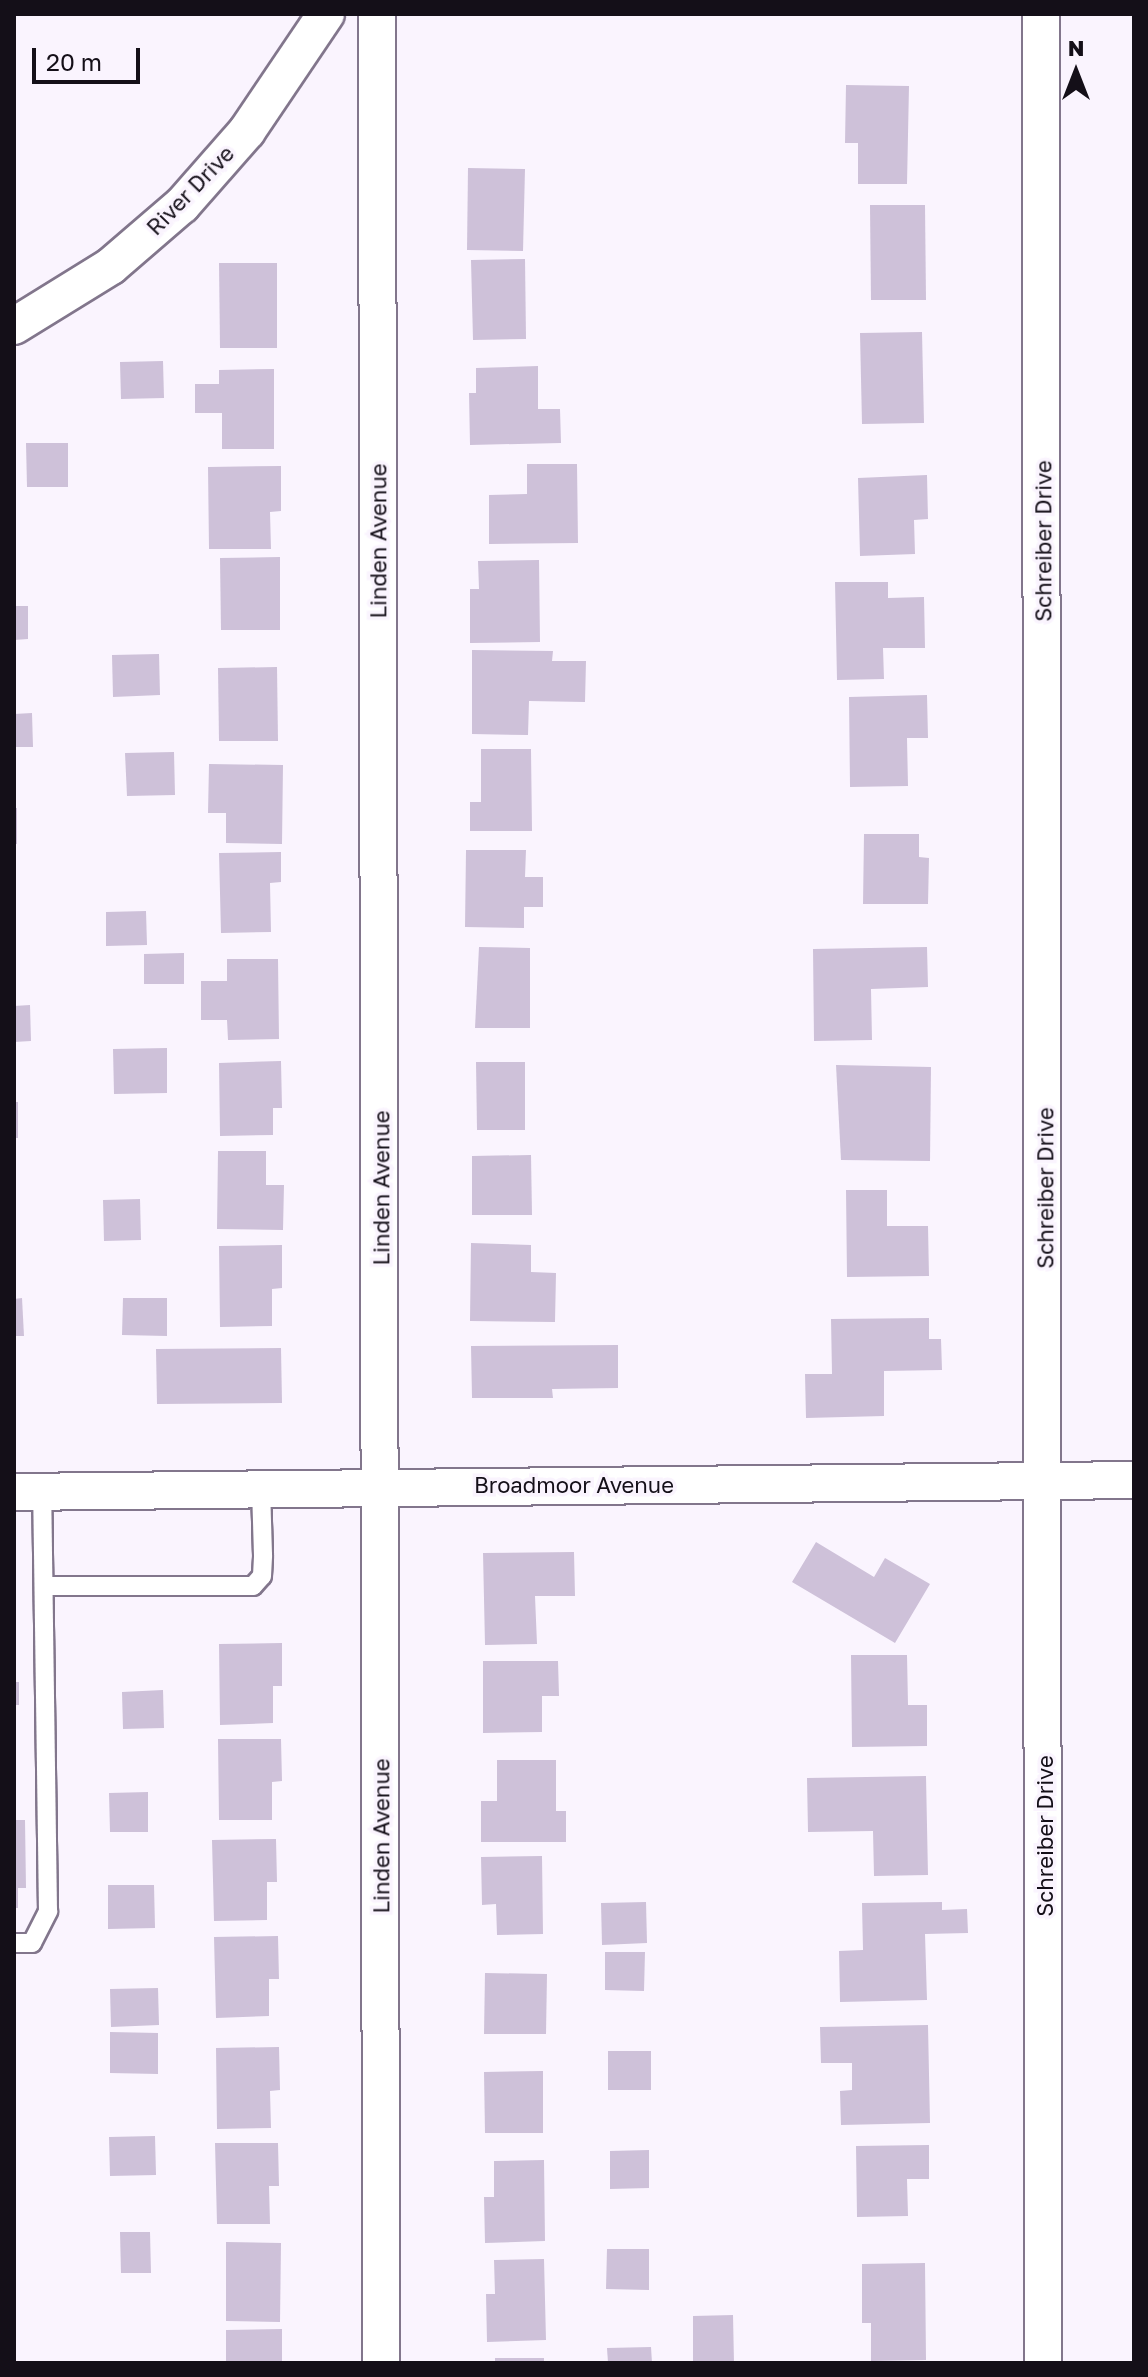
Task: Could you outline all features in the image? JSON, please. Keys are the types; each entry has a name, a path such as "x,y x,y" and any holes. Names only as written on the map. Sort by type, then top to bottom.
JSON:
{"street":[{"name":"River Drive","path":"14,326 111,266 182,205 247,131 326,14"},
{"name":"Linden Avenue","path":"377,14 382,1486 381,2363"},
{"name":"Schreiber Drive","path":"1041,14 1046,1482 1043,2363"},
{"name":"Broadmoor Avenue","path":"28,1492 1134,1480"}],"lane":[{"path":"46,1586 253,1586 263,1565 261,1488"},
{"path":"14,1943 32,1943 48,1911 46,1586 28,1492"}],"building":[{"path":"846,85 909,86 907,184 858,184 858,143 845,143"},
{"path":"468,168 525,169 523,251 467,250"},
{"path":"870,205 925,205 926,300 871,300"},
{"path":"525,259 526,339 473,340 471,260"},
{"path":"219,263 277,263 277,348 220,348"},
{"path":"922,332 924,423 862,424 860,333"},
{"path":"163,361 164,398 121,399 120,362"},
{"path":"538,366 538,409 560,409 561,443 470,445 469,393 476,393 476,368"},
{"path":"274,369 274,449 222,449 222,413 195,413 195,384 219,384 219,370"},
{"path":"26,443 68,443 68,487 27,487"},
{"path":"527,464 577,464 578,543 489,544 489,495 527,494"},
{"path":"281,466 281,511 270,512 271,549 209,549 208,467"},
{"path":"927,475 928,519 914,520 915,554 860,556 858,478"},
{"path":"280,557 280,630 221,630 220,558"},
{"path":"539,560 540,642 470,643 470,589 479,589 478,561"},
{"path":"835,582 888,582 888,598 924,597 925,648 883,648 884,679 837,680"},
{"path":"14,606 28,606 28,639 14,640"},
{"path":"472,650 553,651 552,661 586,661 585,702 529,701 528,735 472,734"},
{"path":"159,654 160,695 113,697 112,655"},
{"path":"277,667 278,741 219,741 218,668"},
{"path":"927,695 928,738 907,738 908,786 850,787 849,697"},
{"path":"32,713 33,747 14,747 14,714"},
{"path":"481,749 531,749 532,831 470,831 470,802 481,802"},
{"path":"174,752 175,795 127,796 125,753"},
{"path":"209,764 283,765 282,844 226,843 226,813 208,813"},
{"path":"14,808 17,808 17,844 14,844"},
{"path":"864,834 919,834 919,857 929,858 928,904 863,904"},
{"path":"466,850 526,850 525,877 543,877 543,907 524,907 524,928 465,927"},
{"path":"281,852 281,882 270,883 271,932 221,933 219,853"},
{"path":"146,911 147,945 106,946 106,912"},
{"path":"479,947 530,948 530,1028 475,1028"},
{"path":"927,947 928,987 871,989 872,1040 814,1041 813,949"},
{"path":"184,953 184,984 144,984 144,954"},
{"path":"227,959 278,959 279,1039 228,1040 227,1020 201,1020 201,981 227,981"},
{"path":"30,1005 31,1041 14,1042 14,1006"},
{"path":"167,1048 167,1093 114,1094 113,1049"},
{"path":"281,1061 282,1108 273,1108 273,1135 220,1136 219,1063"},
{"path":"476,1062 525,1062 525,1130 477,1130"},
{"path":"836,1065 931,1067 930,1161 841,1160"},
{"path":"14,1102 18,1102 18,1138 14,1138"},
{"path":"218,1151 266,1151 266,1185 284,1185 283,1230 217,1229"},
{"path":"531,1155 532,1215 472,1215 472,1156"},
{"path":"846,1190 887,1190 887,1226 928,1226 929,1276 847,1277"},
{"path":"140,1199 141,1240 104,1241 103,1200"},
{"path":"471,1243 531,1245 531,1272 556,1273 555,1322 470,1321"},
{"path":"282,1245 282,1288 272,1289 272,1326 220,1327 219,1246"},
{"path":"22,1298 24,1336 14,1336 14,1299"},
{"path":"123,1298 167,1298 167,1336 122,1335"},
{"path":"929,1318 929,1339 941,1339 942,1370 884,1371 884,1416 806,1418 805,1374 832,1374 831,1319"},
{"path":"618,1345 618,1388 552,1389 553,1398 472,1398 471,1346"},
{"path":"281,1348 282,1403 157,1404 156,1349"},
{"path":"816,1542 874,1577 885,1558 930,1584 895,1643 792,1582"},
{"path":"574,1552 575,1596 535,1596 537,1644 485,1645 483,1553"},
{"path":"282,1643 282,1686 273,1686 273,1723 220,1725 219,1644"},
{"path":"851,1655 907,1655 908,1705 927,1705 927,1746 852,1747"},
{"path":"483,1661 558,1661 559,1696 542,1696 542,1732 483,1733"},
{"path":"14,1682 19,1682 19,1705 14,1705"},
{"path":"163,1690 164,1728 123,1729 122,1692"},
{"path":"218,1739 281,1739 282,1781 272,1782 272,1820 219,1820"},
{"path":"497,1760 556,1760 556,1811 566,1811 566,1842 481,1842 481,1801 497,1801"},
{"path":"926,1776 928,1875 874,1876 873,1831 808,1832 807,1778"},
{"path":"148,1792 148,1832 110,1832 109,1793"},
{"path":"14,1820 25,1820 26,1888 18,1888 18,1908 14,1908"},
{"path":"276,1839 277,1882 267,1882 267,1920 214,1921 212,1840"},
{"path":"542,1856 543,1934 497,1935 496,1904 482,1905 481,1857"},
{"path":"108,1885 154,1885 155,1928 108,1929"},
{"path":"646,1902 647,1943 602,1945 601,1903"},
{"path":"942,1902 942,1910 967,1909 968,1933 925,1934 927,2000 840,2002 839,1951 863,1950 862,1903"},
{"path":"278,1936 279,1979 269,1979 269,2016 216,2018 214,1937"},
{"path":"605,1952 645,1952 644,1991 605,1990"},
{"path":"485,1973 547,1974 546,2034 484,2034"},
{"path":"158,1988 159,2025 111,2027 110,1989"},
{"path":"928,2025 930,2123 841,2125 840,2091 852,2090 852,2063 821,2063 820,2027"},
{"path":"110,2032 158,2033 158,2074 110,2073"},
{"path":"279,2047 280,2090 270,2091 271,2128 217,2129 216,2048"},
{"path":"608,2051 651,2051 651,2090 608,2090"},
{"path":"543,2071 543,2133 485,2133 484,2072"},
{"path":"155,2136 156,2175 110,2176 109,2137"},
{"path":"215,2143 278,2143 279,2186 269,2186 270,2224 217,2224"},
{"path":"929,2145 929,2179 907,2179 908,2216 857,2217 856,2146"},
{"path":"649,2150 649,2188 610,2189 610,2151"},
{"path":"544,2160 545,2241 485,2243 484,2197 494,2197 494,2161"},
{"path":"120,2232 150,2232 151,2273 121,2273"},
{"path":"226,2242 281,2243 280,2322 226,2321"},
{"path":"607,2249 649,2249 649,2290 606,2289"},
{"path":"544,2259 546,2340 487,2342 486,2294 495,2294 494,2260"},
{"path":"925,2263 926,2360 871,2361 871,2323 862,2323 862,2264"},
{"path":"733,2315 734,2363 693,2363 693,2316"},
{"path":"282,2329 282,2363 226,2363 226,2330"},
{"path":"651,2347 652,2363 608,2363 607,2348"},
{"path":"495,2358 544,2358 544,2363 495,2363"}]}
